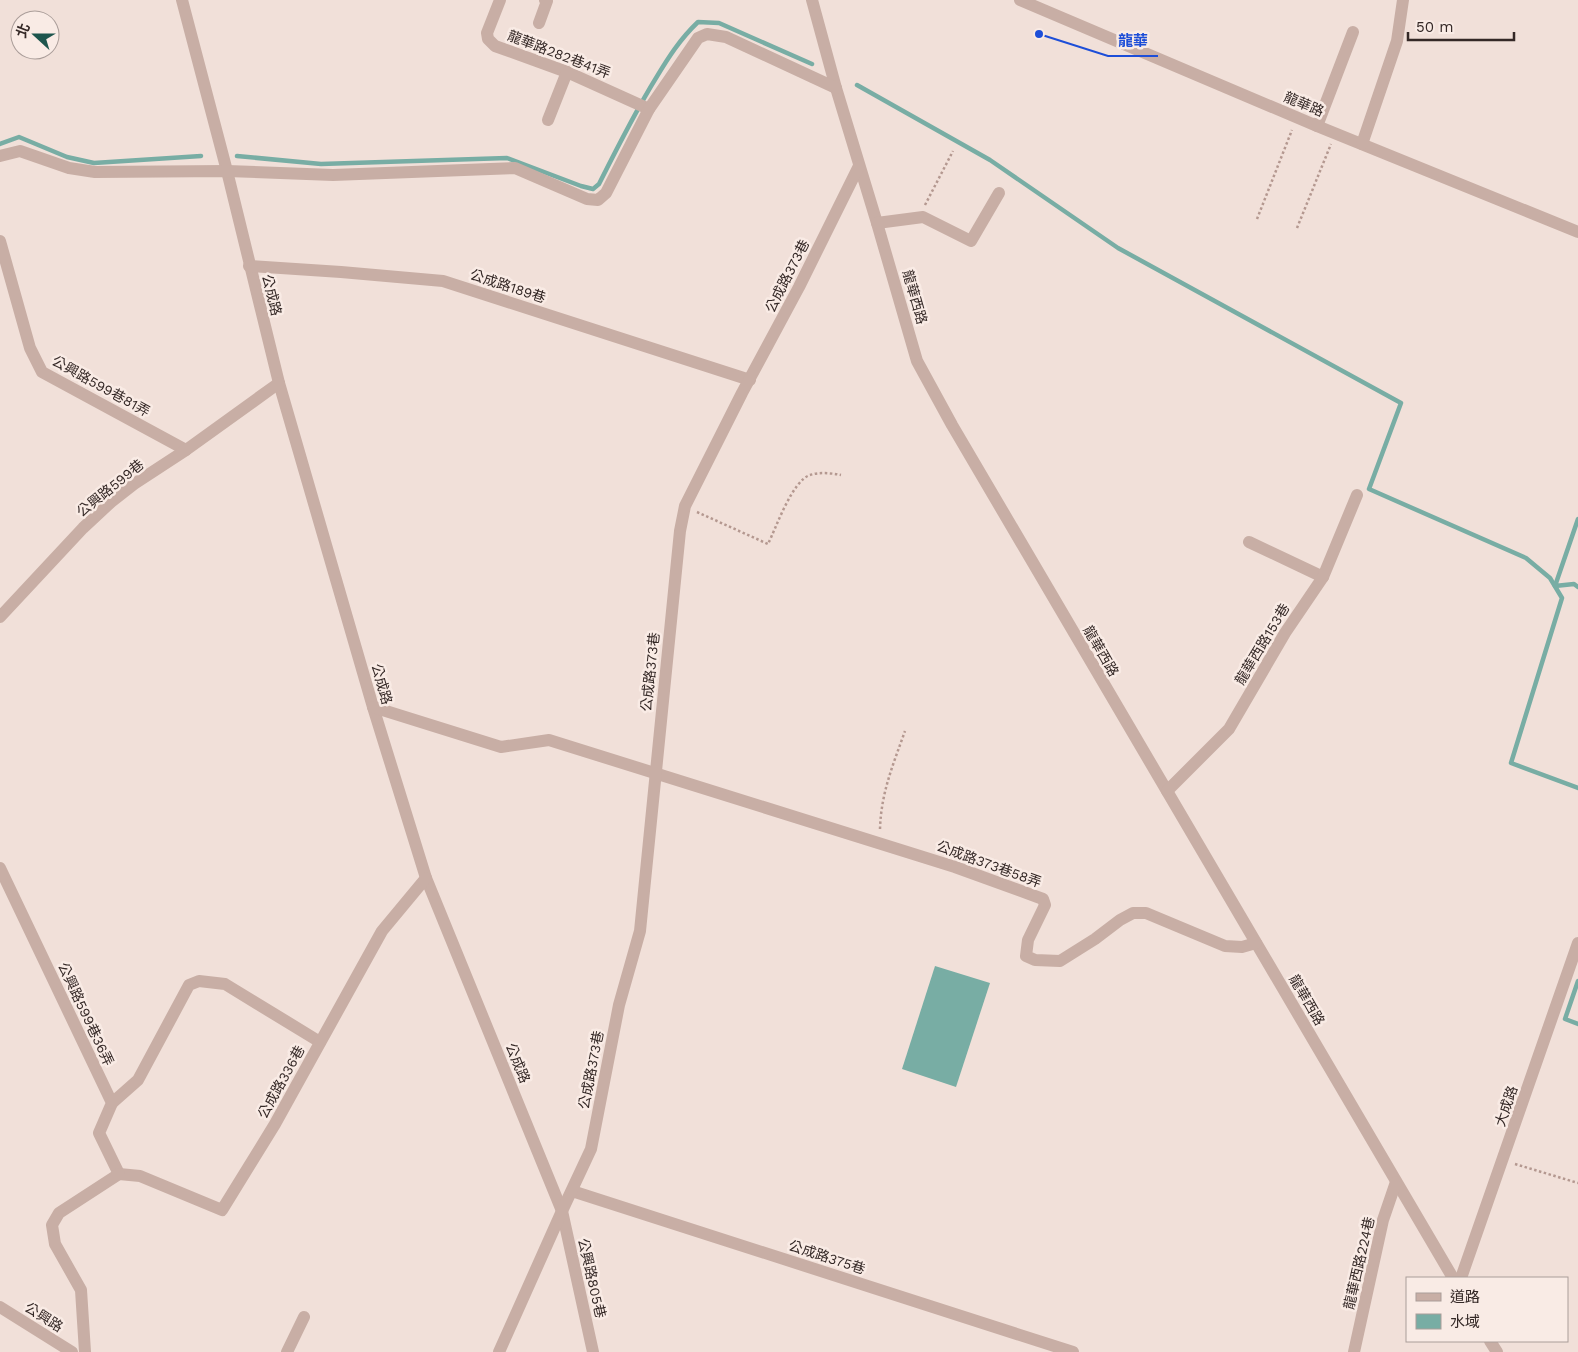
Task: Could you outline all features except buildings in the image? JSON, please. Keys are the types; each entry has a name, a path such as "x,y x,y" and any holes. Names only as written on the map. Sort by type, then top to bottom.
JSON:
{"street":[{"name":"公成路","path":"182,0 227,171 279,383 373,707 426,878 562,1211"},
{"name":"龍華路282巷41弄","path":"500,0 486,33 488,39 495,46 566,72 646,107"},
{"path":"539,23 547,1 545,0"},
{"name":"龍華西路","path":"812,0 836,88 878,223 917,361 957,434 1452,1277"},
{"name":"龍華路","path":"1020,0 1297,118 1578,232"},
{"path":"1362,144 1397,40 1403,0"},
{"path":"1317,126 1353,32"},
{"path":"0,156 20,151 69,168 95,172 227,171 333,175 515,168 587,199 598,200 606,193 646,107 698,38 707,34 726,36 836,88"},
{"path":"548,120 566,72"},
{"name":"公成路373巷","path":"562,1211 591,1148 619,1005 640,931 654,774 680,531 685,506 799,287 859,166"},
{"path":"878,223 923,217 971,240 999,193"},
{"name":"公興路599巷81弄","path":"0,241 30,348 42,372 186,450"},
{"name":"公成路189巷","path":"249,266 443,281 750,380"},
{"name":"公興路599巷","path":"0,617 83,528 111,502 279,383"},
{"name":"龍華西路153巷","path":"1167,791 1229,729 1285,633 1323,577 1357,495"},
{"path":"1249,542 1323,577"},
{"name":"公成路373巷58弄","path":"373,707 501,747 549,740 955,867 1043,900 1045,905 1028,940 1026,956 1035,960 1060,961 1133,913 1146,914 1225,946 1242,947 1256,943"},
{"name":"公興路599巷36弄","path":"0,868 112,1103"},
{"name":"公成路336巷","path":"119,1174 140,1176 222,1210 275,1124 382,931 426,878"},
{"name":"大成路","path":"1462,1277 1578,943"},
{"path":"85,1352 81,1290 55,1244 52,1225 59,1213 119,1174 99,1133 112,1103 138,1080 189,985 199,981 225,984 320,1042"},
{"name":"龍華西路224巷","path":"1354,1352 1383,1220 1396,1182"},
{"name":"公成路375巷","path":"572,1191 1073,1352"},
{"path":"499,1352 562,1211"},
{"name":"公興路805巷","path":"562,1211 593,1352"},
{"name":"公興路","path":"0,1308 72,1352"},
{"path":"287,1352 304,1317"}],"path":[{"path":"1256,219 1297,118"},
{"path":"1297,228 1335,133"},
{"path":"919,218 953,151"},
{"path":"685,506 768,544 798,484 809,475 831,473 841,475"},
{"path":"879,844 881,807 887,783 905,731"},
{"path":"1503,1160 1578,1183"}],"water":[{"path":"935,966 990,983 956,1087 902,1069"}],"waterway":[{"path":"237,156 321,164 507,158 593,189 599,184 633,117 665,63 698,22 719,23 812,64"},
{"path":"857,85 990,160 1118,248 1401,403 1369,489 1526,558 1550,578 1562,598 1511,763 1578,788"},
{"path":"0,144 19,137 67,157 94,163 201,156"},
{"path":"1578,519 1555,586 1574,584 1578,587"},
{"path":"1578,981 1565,1019 1578,1024"}],"place":[{"name":"龍華","path":"1039,34"}]}
